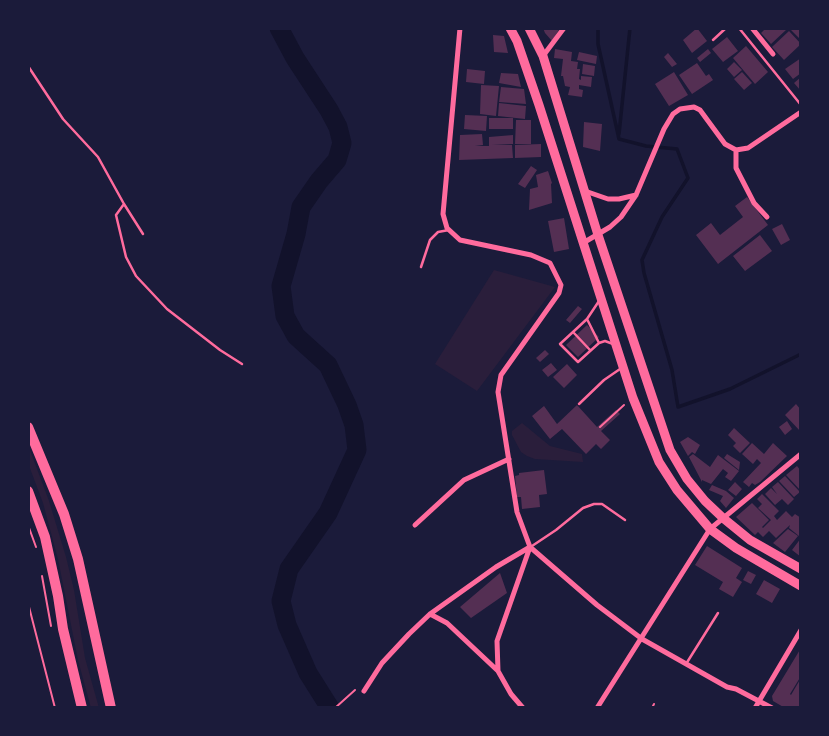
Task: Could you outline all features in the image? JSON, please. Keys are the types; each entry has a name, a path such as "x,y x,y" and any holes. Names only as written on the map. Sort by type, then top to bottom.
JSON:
{"highway":[{"path":"28,427 64,514 78,559 111,708"},
{"path":"28,491 45,537 82,708"}],"main road":[{"path":"510,28 517,41 633,398 659,462 677,490 710,529 736,548 801,586"},
{"path":"529,28 543,56 615,288 670,450 687,479 723,518 750,540 801,569"},
{"path":"600,296 615,288"},
{"path":"615,341 631,333"}],"street":[{"path":"460,28 443,214 447,228 460,240 531,255 550,263 561,285 559,293 501,375 498,392 517,512 530,547 597,605 642,639 727,687 772,708"},
{"path":"543,56 564,28"},
{"path":"752,28 773,54"},
{"path":"583,243 621,217 636,195 664,129 673,114 680,109 694,107 700,110 725,144 736,150 748,148 801,112"},
{"path":"736,150 736,168 754,203 766,217"},
{"path":"584,190 608,199 636,195"},
{"path":"597,708 710,529 801,454"},
{"path":"415,526 464,480 509,459"},
{"path":"365,691 382,663 430,614 496,567 530,547"},
{"path":"498,671 497,641 530,547"},
{"path":"430,614 447,623 498,671 511,694 523,708"},
{"path":"755,708 801,630"}],"lane":[{"path":"713,40 726,28"},
{"path":"739,28 801,105"},
{"path":"28,66 63,119 98,157 143,234"},
{"path":"124,204 116,215 126,257 136,276 167,309 242,364"},
{"path":"421,267 430,240 438,232 449,230"},
{"path":"600,296 587,319 560,344 578,362 599,343 615,341"},
{"path":"587,319 599,343"},
{"path":"573,332 590,351"},
{"path":"579,404 604,380 623,368"},
{"path":"530,547 583,508 594,504 602,504 625,520"},
{"path":"686,664 718,613"}],"path":[{"path":"600,427 633,398"},
{"path":"28,603 55,708"},
{"path":"335,708 355,690"},
{"path":"652,708 654,704"}],"shaded area":[{"path":"494,270 555,287 477,391 435,364"},
{"path":"522,423 550,446 582,454 583,462 535,459 527,456 521,452 512,435 512,431"},
{"path":"28,445 66,557 85,658 99,708 91,708 78,660 58,559 43,503 28,463"}],"building":[{"path":"543,28 560,28 552,41"},
{"path":"697,28 707,41 692,53 683,40"},
{"path":"766,28 786,30 771,44 761,33"},
{"path":"801,28 801,40 791,30"},
{"path":"789,31 801,44 784,60 772,47"},
{"path":"493,35 504,36 508,53 494,52"},
{"path":"727,37 738,51 723,62 712,49"},
{"path":"746,46 768,72 755,84 733,58"},
{"path":"555,49 572,52 571,61 578,62 577,69 580,69 579,79 581,80 581,76 592,77 591,87 579,85 579,89 583,90 582,97 568,95 570,87 565,86 561,76 563,59 554,58"},
{"path":"708,49 711,53 700,62 697,58"},
{"path":"579,52 597,56 596,64 577,60"},
{"path":"668,53 677,64 672,67 664,57"},
{"path":"801,58 801,73 793,79 785,69"},
{"path":"734,62 742,70 734,77 727,69"},
{"path":"697,63 706,76 709,74 713,80 692,94 679,75"},
{"path":"583,64 595,66 594,76 582,74"},
{"path":"467,69 485,71 484,84 466,82"},
{"path":"674,72 688,95 669,106 655,84"},
{"path":"742,72 752,83 744,90 734,79"},
{"path":"501,73 518,74 521,87 499,83"},
{"path":"801,77 801,91 794,83"},
{"path":"481,85 499,86 496,116 480,114"},
{"path":"501,87 524,89 526,104 499,102"},
{"path":"499,103 526,106 525,119 498,116"},
{"path":"465,115 487,116 486,131 464,129"},
{"path":"489,118 513,118 513,129 489,129"},
{"path":"516,120 531,120 531,144 515,144"},
{"path":"584,122 602,124 600,151 583,147"},
{"path":"482,134 483,145 475,146 489,146 489,137 513,135 513,144 492,145 512,145 513,158 459,160 460,135"},
{"path":"541,144 541,157 515,158 515,145"},
{"path":"531,166 537,170 525,188 518,184"},
{"path":"548,171 552,183 552,203 529,210 530,189 538,187 536,175"},
{"path":"747,197 768,225 718,264 696,235 711,223 720,235 743,217 735,206"},
{"path":"564,218 569,249 554,252 548,221"},
{"path":"782,224 790,240 781,245 772,229"},
{"path":"760,235 772,251 745,271 733,256"},
{"path":"578,306 582,309 570,323 566,320"},
{"path":"587,325 599,337 578,357 566,345"},
{"path":"545,350 549,354 540,362 536,358"},
{"path":"551,363 557,370 548,377 542,370"},
{"path":"567,364 577,375 564,388 553,377"},
{"path":"796,404 801,410 801,432 785,415"},
{"path":"577,405 597,427 616,410 620,414 601,431 610,440 601,449 596,444 586,454 562,429 550,439 532,416 544,406 557,424"},
{"path":"787,421 792,429 785,435 779,427"},
{"path":"734,428 750,443 740,453 733,446 736,443 728,435"},
{"path":"688,437 700,445 695,454 692,452 688,456 680,442"},
{"path":"752,443 764,454 773,443 787,456 760,482 755,485 752,483 749,487 743,482 761,463 757,459 753,464 742,454"},
{"path":"693,454 710,467 718,455 739,471 731,481 725,477 728,473 723,469 711,484 702,482 689,457"},
{"path":"727,454 740,462 739,470 724,458"},
{"path":"797,466 801,471 801,491 786,475"},
{"path":"544,470 547,494 539,495 540,507 522,509 521,497 517,497 515,476 519,473"},
{"path":"785,476 800,492 794,497 779,481"},
{"path":"735,482 742,489 736,496 728,490"},
{"path":"778,482 794,499 788,505 782,499 775,505 765,494 771,488 777,494 772,487"},
{"path":"712,485 734,498 726,508 720,501 723,496 709,490"},
{"path":"762,494 779,511 774,516 777,520 786,511 792,517 795,514 801,518 799,536 789,528 790,525 776,538 769,531 763,537 758,532 755,535 736,517 752,503 769,520 763,528 771,520 758,508 762,504 757,499"},
{"path":"788,529 798,536 785,552 773,543"},
{"path":"801,538 801,557 792,550"},
{"path":"707,546 742,568 736,578 742,582 733,597 719,589 723,582 695,565"},
{"path":"748,571 756,575 751,584 743,580"},
{"path":"500,573 507,593 471,618 460,607"},
{"path":"764,580 780,589 772,603 756,594"},
{"path":"801,648 801,676 790,694 801,678 801,708 785,708 773,701 772,696"}],"waterway":[{"path":"279,28 329,110 338,127 342,143 337,160 301,207 281,286 285,316 296,336 328,365 347,405 354,425 357,450 328,513 289,569 281,601 287,625 308,673 330,708"},
{"path":"598,28 598,44 619,139 646,146 677,149 688,178 662,217 642,260 672,370 678,407 730,389 801,354"},
{"path":"619,134 630,28"}]}
